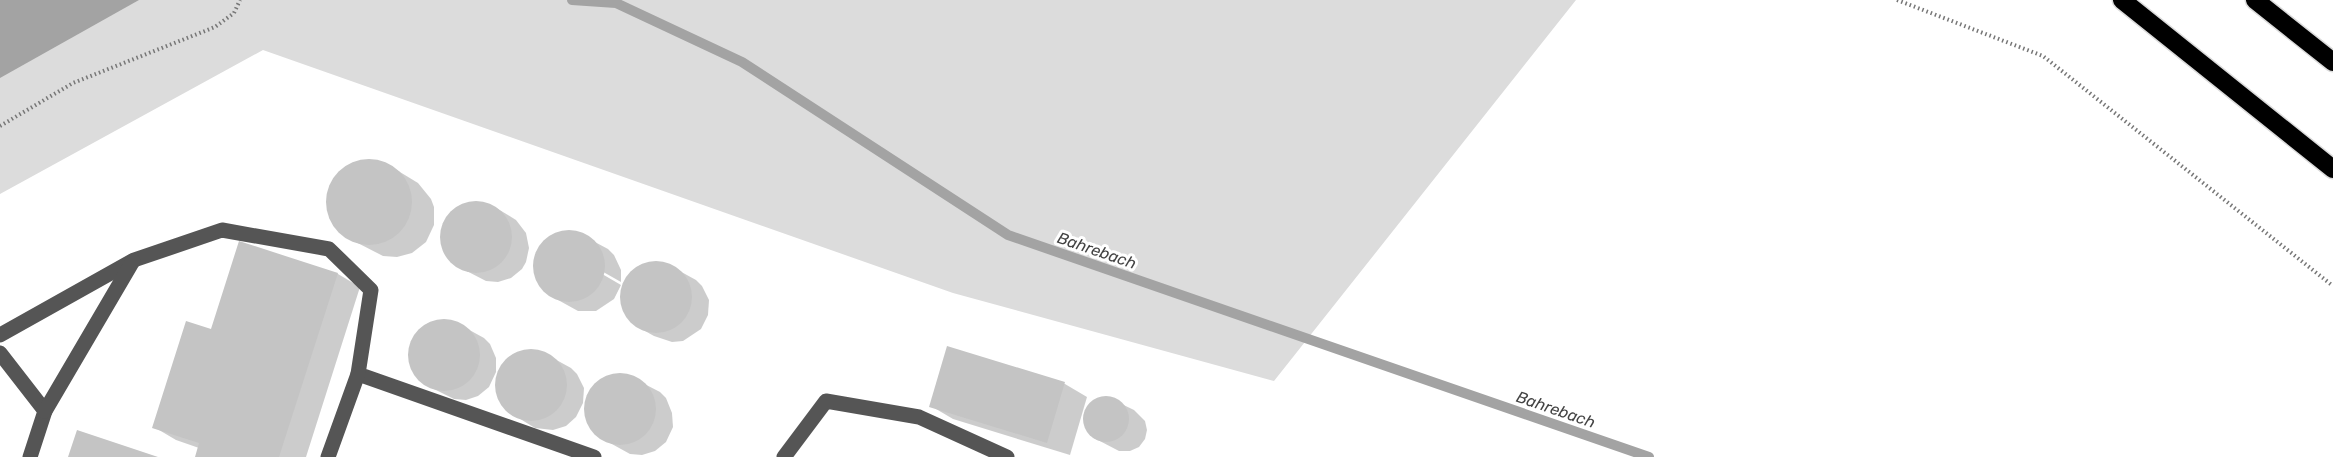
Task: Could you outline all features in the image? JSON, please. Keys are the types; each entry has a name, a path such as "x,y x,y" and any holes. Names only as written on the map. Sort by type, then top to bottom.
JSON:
{"highway":[{"path":"2121,0 2333,169"},
{"path":"2255,0 2333,62"}],"lane":[{"path":"0,335 134,260 222,230 329,249 371,291 357,374 328,457"},
{"path":"30,457 45,411 134,260"},
{"path":"0,353 45,411"},
{"path":"357,374 594,457"},
{"path":"784,457 826,401 919,417 1007,457"}],"path":[{"path":"0,126 73,83 215,27 234,13 240,0"},
{"path":"1897,0 2043,56 2333,286"}],"shaded area":[{"path":"0,0 1576,0 1274,381 953,293 263,50 0,194"},
{"path":"0,0 139,0 0,78"}],"building":[{"path":"369,159 393,166 405,178 412,202 405,226 393,238 369,245 345,238 333,226 326,202 333,178 345,166"},
{"path":"469,201 483,201 502,211 512,230 512,244 502,263 483,273 469,273 450,263 440,244 440,230 450,211"},
{"path":"562,230 576,230 595,240 605,259 605,273 595,292 576,302 562,302 543,292 533,273 533,259 543,240"},
{"path":"239,241 338,273 279,457 195,457 199,443 152,428 186,321 211,329"},
{"path":"649,261 663,261 682,271 692,290 692,304 682,323 663,333 649,333 630,323 620,304 620,290 630,271"},
{"path":"437,319 451,319 470,329 480,348 480,362 470,381 451,391 437,391 418,381 408,362 408,348 418,329"},
{"path":"947,346 1065,382 1047,443 929,407"},
{"path":"538,349 557,359 565,371 567,385 565,399 557,411 545,419 524,421 505,411 497,399 495,378 505,359 517,351"},
{"path":"620,373 634,376 646,383 653,395 656,409 653,423 646,435 634,442 620,445 606,442 594,435 587,423 584,409 587,395 594,383 606,376"},
{"path":"1106,396 1115,397 1122,403 1128,410 1128,428 1122,435 1115,441 1106,442 1097,441 1090,435 1084,428 1083,419 1084,410 1090,403 1097,397"},
{"path":"77,430 158,457 68,457"}],"waterway":[{"name":"Bahrebach","path":"572,0 616,3 742,62 1008,235 1649,457"}]}
